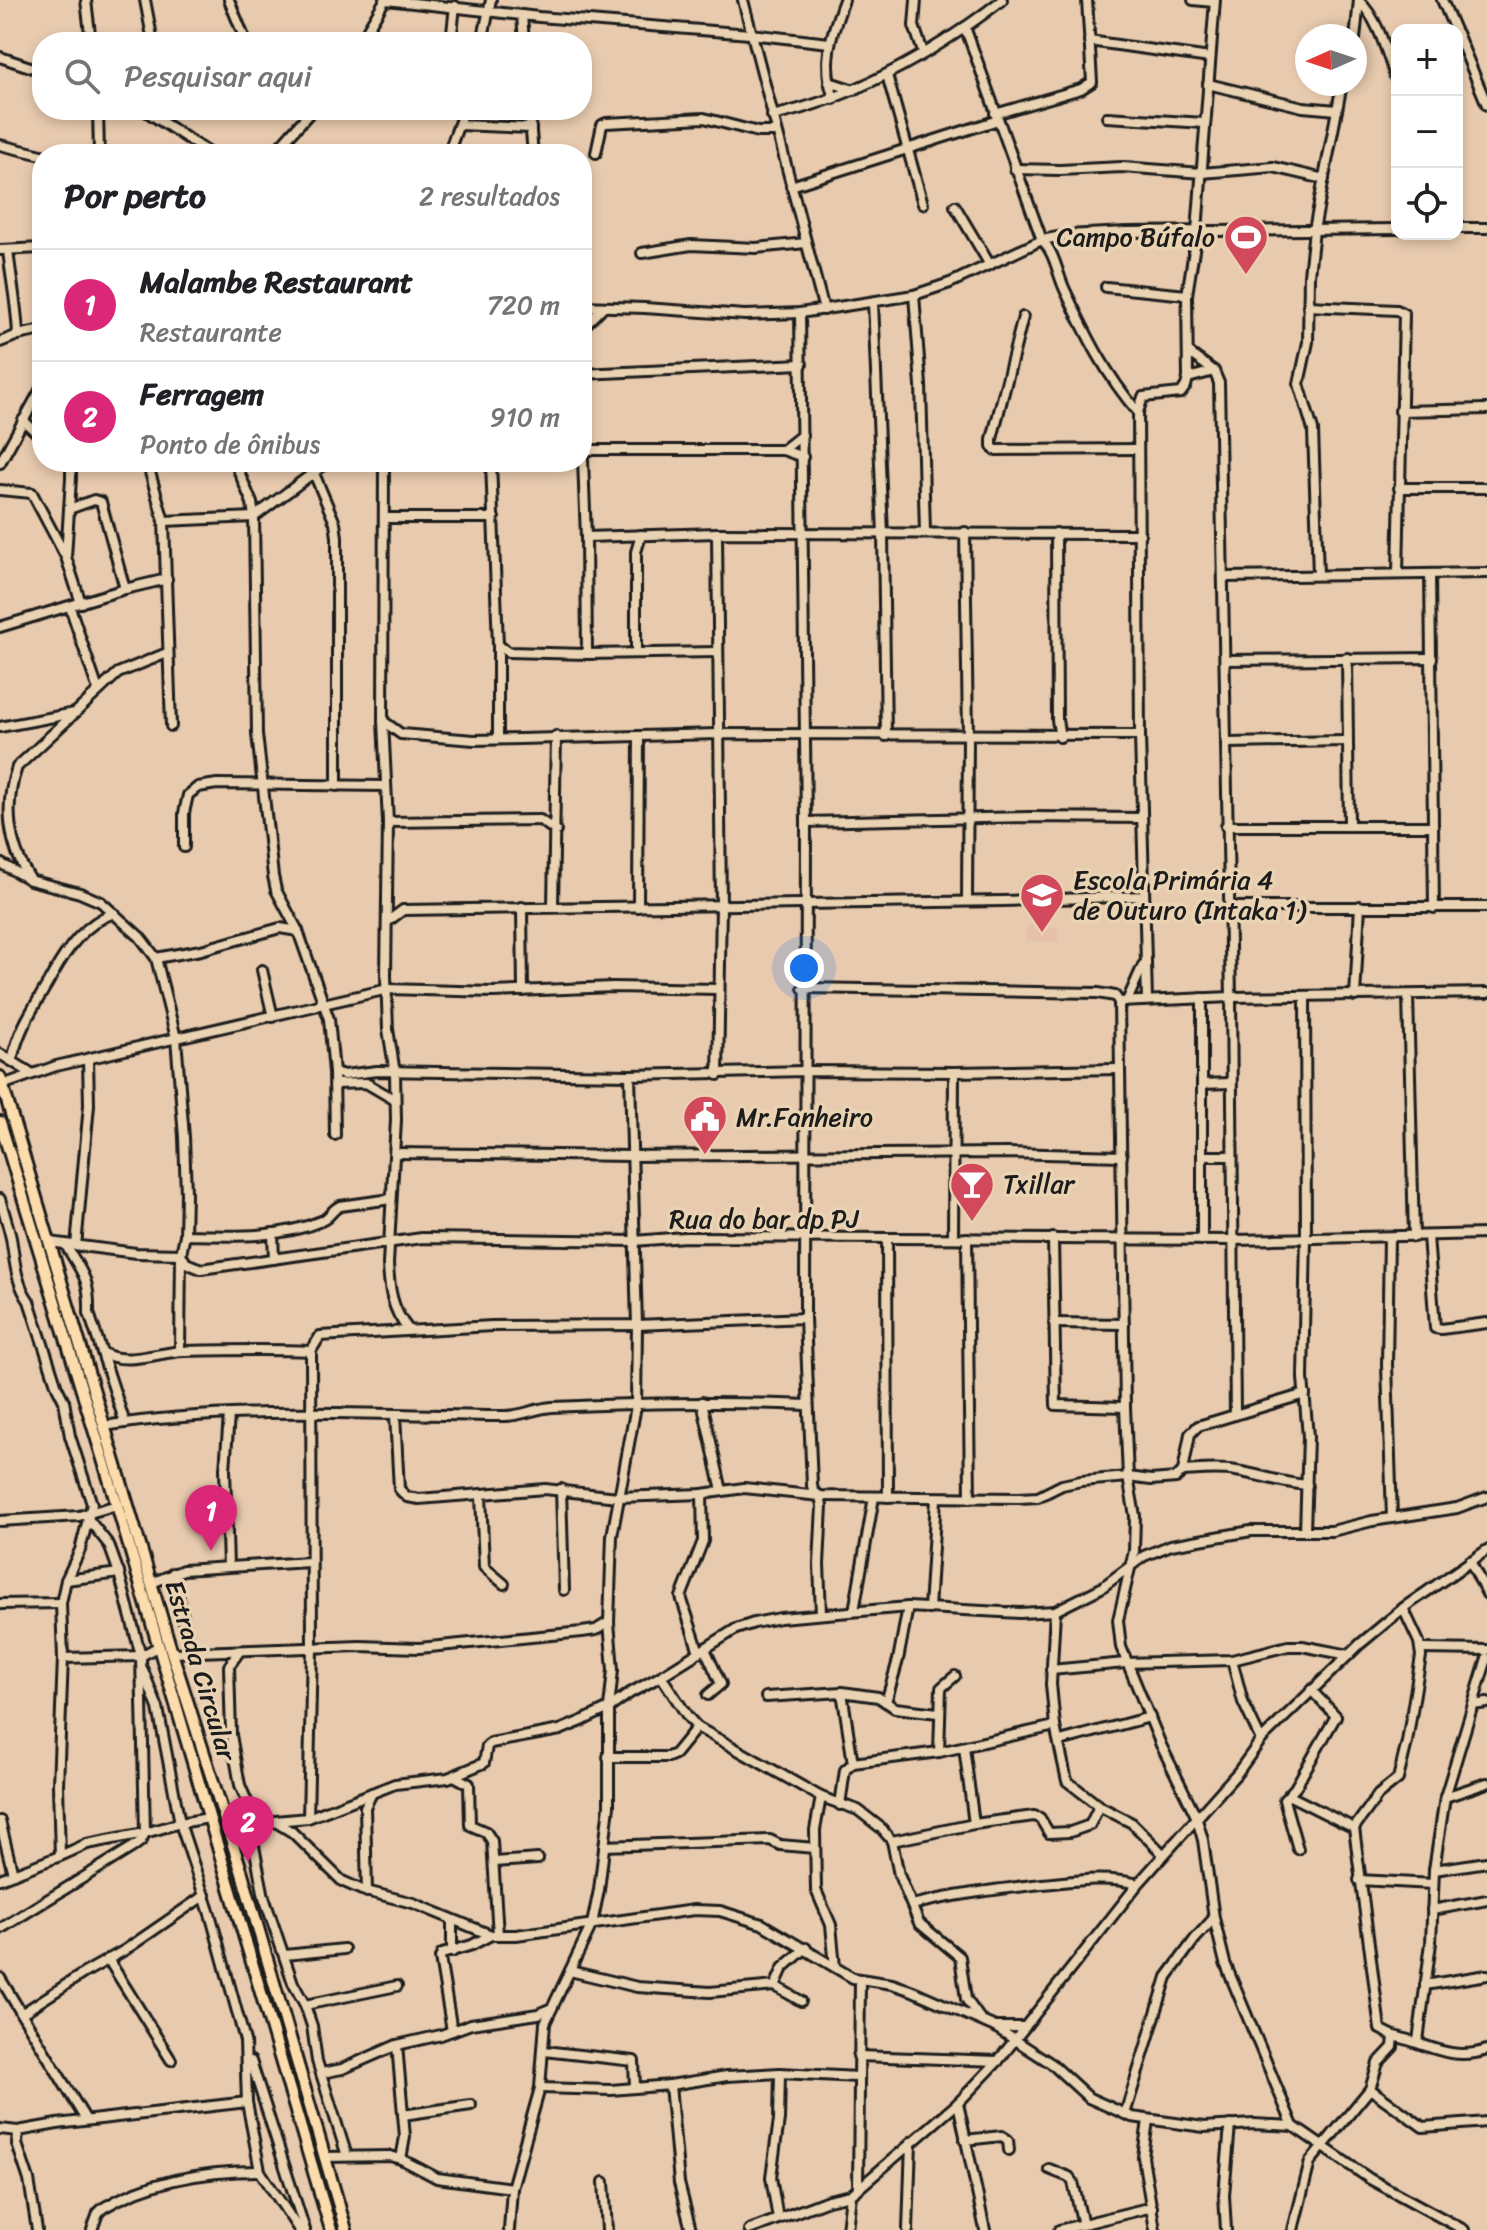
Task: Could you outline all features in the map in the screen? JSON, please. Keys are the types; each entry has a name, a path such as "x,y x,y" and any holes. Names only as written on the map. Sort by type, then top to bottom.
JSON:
{"main road":[{"name":"Estrada Circular","path":"1,1081 346,2230"},
{"name":"Estrada Circular","path":"0,1122 117,1505 331,2230"}],"street":[{"path":"86,0 90,32"},
{"path":"145,0 151,32"},
{"path":"229,0 242,32"},
{"path":"366,32 386,0 455,6 491,5 522,15 829,43"},
{"path":"743,0 824,310"},
{"path":"834,99 829,82 829,43 844,0"},
{"path":"916,0 915,35 923,52"},
{"path":"772,116 834,99 887,75 965,27 1002,0"},
{"path":"791,186 1088,86 1093,75 1087,0"},
{"path":"1124,392 1143,397 1181,393 1188,378 1187,295 1197,231 1214,1 1193,0"},
{"path":"1357,24 1359,0"},
{"path":"1359,0 1375,25 1391,66"},
{"path":"1442,0 1452,24"},
{"path":"484,32 491,5"},
{"path":"452,32 455,6"},
{"path":"522,15 523,32"},
{"path":"965,27 1042,240 1052,252 1058,275 1093,346 1138,412"},
{"path":"1089,41 1210,58"},
{"path":"1463,48 1487,105"},
{"path":"0,57 32,68"},
{"path":"887,75 923,204"},
{"path":"829,82 854,90"},
{"path":"1208,84 1303,107 1337,110"},
{"path":"1318,575 1313,430 1299,384 1308,342 1314,230 1340,96"},
{"path":"1107,117 1205,123"},
{"path":"596,153 603,123 704,118 758,132 776,132"},
{"path":"98,120 99,144"},
{"path":"282,144 302,120"},
{"path":"452,144 461,120"},
{"path":"530,120 532,144"},
{"path":"163,121 196,144"},
{"path":"459,125 531,128"},
{"path":"0,145 32,153"},
{"path":"1015,169 1122,167 1202,173 1273,167 1324,179"},
{"path":"955,206 990,265"},
{"path":"1463,228 1487,228"},
{"path":"592,306 745,315 800,313 914,295 990,265 1042,240 1112,233 1391,229"},
{"path":"642,253 691,245 756,248 806,243"},
{"path":"18,335 17,304 4,250 32,249"},
{"path":"1106,287 1187,295"},
{"path":"914,295 921,385 925,532"},
{"path":"873,302 883,534 886,736"},
{"path":"1308,306 1397,310 1404,314 1398,573"},
{"path":"592,318 603,307"},
{"path":"800,313 806,822 803,988 805,1318 812,1485 813,1491 820,1496"},
{"path":"1023,317 992,439 995,450 1138,449"},
{"path":"0,342 32,332"},
{"path":"1188,352 1214,371 1219,383 1231,997 1235,1415"},
{"path":"592,374 802,364"},
{"path":"1188,378 1214,371"},
{"path":"1143,397 1138,412 1138,449 1140,735 1147,1000"},
{"path":"0,463 32,404"},
{"path":"1400,411 1487,409"},
{"path":"23,420 32,429"},
{"path":"783,450 802,435"},
{"path":"592,450 783,450 803,457"},
{"path":"66,557 71,472"},
{"path":"150,472 164,521 171,726"},
{"path":"239,472 252,503 254,517 257,734 273,876 276,890 298,931 329,1019 335,1084 335,1135"},
{"path":"164,521 254,517 312,472"},
{"path":"313,472 330,509 337,537 337,786"},
{"path":"384,472 383,721 388,822 388,1029 395,1073 389,1285 396,1315 408,1329"},
{"path":"492,472 498,738"},
{"path":"585,472 587,654"},
{"path":"1399,488 1487,488"},
{"path":"0,490 32,493 66,557 81,603"},
{"path":"69,509 94,500 101,502 125,589"},
{"path":"385,518 494,518"},
{"path":"965,532 967,901"},
{"path":"586,537 717,533 1140,534"},
{"path":"717,533 721,906 718,1075"},
{"path":"1056,533 1057,720 1060,737"},
{"path":"636,653 636,552 641,535"},
{"path":"625,536 636,552"},
{"path":"1224,577 1487,573"},
{"path":"1430,574 1434,908"},
{"path":"0,627 167,579"},
{"path":"70,607 98,690"},
{"path":"498,645 508,652 718,652"},
{"path":"497,659 508,652"},
{"path":"30,880 20,864 8,811 10,786 17,767 98,690 130,666 167,653"},
{"path":"1347,658 1349,826"},
{"path":"1225,660 1432,658"},
{"path":"0,727 76,713"},
{"path":"1045,737 1057,720"},
{"path":"383,721 401,734 474,740 719,734 1140,735"},
{"path":"384,748 401,734"},
{"path":"553,906 556,736"},
{"path":"638,907 639,736"},
{"path":"1226,743 1347,741"},
{"path":"184,847 184,813 191,791 217,784 385,786"},
{"path":"388,822 540,820 556,809"},
{"path":"806,822 1142,818"},
{"path":"540,820 556,831"},
{"path":"1226,826 1432,826"},
{"path":"0,863 30,880 101,902 140,937 156,958 176,1038 184,1137 185,1235 181,1254 180,1351"},
{"path":"387,922 403,910 1144,896"},
{"path":"387,897 403,910"},
{"path":"1355,996 1360,906"},
{"path":"522,907 523,991"},
{"path":"1228,907 1487,907"},
{"path":"280,928 289,912"},
{"path":"12,1060 19,1032 61,956 100,918 114,913"},
{"path":"156,958 201,950 280,928 298,931"},
{"path":"1146,959 1123,1001 1119,1069 1125,1407 1135,1542 1118,1620 1125,1663 1196,1816 1208,1868 1214,1918 1232,1984 1293,2126"},
{"path":"262,970 273,1017"},
{"path":"803,988 1098,993 1123,1001 1487,993"},
{"path":"1,1081 388,989 718,989"},
{"path":"1408,995 1414,1237"},
{"path":"1305,996 1303,1378 1308,1424 1305,1531"},
{"path":"1202,998 1202,1240"},
{"path":"0,1054 31,1073"},
{"path":"76,1246 88,1127 88,1059"},
{"path":"334,1072 344,1075 377,1071 718,1075 805,1071 1119,1069"},
{"path":"953,1238 954,1072"},
{"path":"509,2230 512,2188 540,2088 545,2023 592,1924 604,1846 610,1787 609,1708 613,1684 609,1622 612,1536 636,1406 637,1325 630,1075"},
{"path":"335,1084 366,1083 395,1100"},
{"path":"1202,1084 1230,1083"},
{"path":"395,1153 1122,1156"},
{"path":"1202,1156 1232,1156"},
{"path":"0,1199 11,1238 17,1277 29,1301 64,1401 70,1436 92,1497 90,1517 80,1550 66,1580 61,1603 60,1856"},
{"path":"185,1235 273,1233 321,1221 340,1206 391,1199"},
{"path":"273,1233 274,1259"},
{"name":"Rua do bar dp PJ","path":"49,1242 136,1253 181,1254 186,1263 201,1269 422,1238 634,1241 685,1237 1234,1240 1487,1234"},
{"path":"1428,1236 1435,1328 1487,1323"},
{"path":"1389,1237 1387,1365 1392,1518"},
{"path":"0,1240 11,1238"},
{"path":"967,1238 970,1498"},
{"path":"1053,1238 1056,1405 1125,1407"},
{"path":"887,1239 888,1497"},
{"path":"65,1244 86,1279 91,1300 89,1313 107,1358 125,1423"},
{"path":"391,1330 396,1315"},
{"path":"308,1818 312,1649 309,1562 311,1351 320,1336 408,1329 805,1318"},
{"path":"1054,1323 1124,1324"},
{"path":"107,1358 180,1351 311,1351"},
{"path":"395,1415 396,1479 402,1493 419,1499 561,1489 618,1497 702,1494 744,1488 820,1496 936,1499 1038,1497 1071,1483 1128,1477 1176,1478 1185,1466 1190,1434 1198,1426 1305,1394"},
{"path":"104,1426 163,1416 508,1416 549,1407 702,1402 808,1405"},
{"path":"702,1402 722,1491"},
{"path":"228,1567 225,1469 229,1415"},
{"path":"1185,1466 1195,1470 1237,1471 1282,1483 1307,1485"},
{"path":"561,1489 564,1590"},
{"path":"702,1494 703,1541 681,1597 702,1651 720,1679 719,1687 708,1695"},
{"path":"481,1495 482,1560 489,1572 504,1584"},
{"path":"820,1496 821,1614"},
{"path":"854,1611 874,1497"},
{"path":"224,1820 308,1818 395,1784 435,1781 454,1776 484,1763 487,1746 491,1743 560,1730 609,1708 736,1629 754,1623 908,1607 1020,1613 1055,1611 1101,1588 1144,1556 1171,1545 1251,1531 1332,1531 1457,1508 1487,1497"},
{"path":"929,1609 936,1499"},
{"path":"0,1521 90,1517 117,1505"},
{"path":"0,1929 133,1847 145,1833 141,1656 109,1545 90,1517"},
{"path":"749,2230 854,2192 958,2103 998,2061 1138,1884 1238,1772 1261,1740 1311,1690 1403,1608 1487,1550"},
{"path":"1470,1561 1487,1594"},
{"path":"152,1583 183,1570 309,1562"},
{"path":"66,1580 119,1573"},
{"path":"173,1573 191,1653"},
{"path":"0,1604 61,1603"},
{"path":"886,1702 908,1607"},
{"path":"1403,1608 1421,1649 1418,1684 1398,1779 1378,1795 1354,1828 1380,2029 1453,2055 1487,2050"},
{"path":"1055,1611 1051,1670 1055,1726 1067,1781 1099,1806 1132,1823 1163,1854"},
{"path":"172,1653 360,1646 419,1648 596,1630 609,1622"},
{"path":"596,1630 610,1637"},
{"path":"63,1658 141,1656 159,1646"},
{"path":"1051,1670 1125,1663 1232,1660 1288,1646 1349,1655"},
{"path":"1421,1649 1487,1650"},
{"path":"216,1652 229,1666"},
{"path":"239,1652 229,1666 232,1746 240,1785 248,1804 264,1897 293,1983 305,2005 347,2156"},
{"path":"1418,2041 1431,1943 1434,1870 1445,1797 1487,1658"},
{"path":"1232,1660 1243,1702 1261,1740"},
{"path":"141,1667 158,1708 180,1823 205,1895 245,2041 305,2230"},
{"path":"661,1676 697,1727 821,1797 858,1810 892,1841 899,1875 919,1923 960,1957 966,1999 981,2021"},
{"path":"939,1752 941,1688 955,1676"},
{"path":"613,1684 630,1693"},
{"path":"1298,1849 1284,1800 1290,1796 1336,1716 1311,1690"},
{"path":"842,1692 853,1763"},
{"path":"766,1697 842,1692 878,1697 895,1708 938,1713"},
{"path":"1473,1705 1487,1703"},
{"path":"1060,1741 1150,1717"},
{"path":"840,1805 845,1770 853,1763 939,1752 1055,1726"},
{"path":"608,1757 668,1757 675,1754 697,1727"},
{"path":"964,1747 974,1824"},
{"path":"468,1770 470,1825 489,1835 494,1862 494,1935"},
{"path":"454,1776 469,1784"},
{"path":"1445,1797 1487,1783"},
{"path":"367,1892 365,1807 372,1793"},
{"path":"1290,1796 1354,1828"},
{"path":"821,1797 815,1848 816,1890 831,1925 835,1967"},
{"path":"892,1841 974,1824 1034,1816 1040,1818 1049,1833 1070,1832 1090,1825 1099,1806"},
{"path":"0,1879 87,1844 209,1818"},
{"path":"0,1821 13,1874"},
{"path":"274,1821 292,1832 342,1881 367,1892 413,1903 452,1921 494,1935"},
{"path":"604,1846 770,1840 780,1845 815,1848"},
{"path":"494,1862 538,1859"},
{"path":"1434,1870 1487,1862"},
{"path":"912,1905 951,1895 1067,1881 1110,1880 1138,1884"},
{"path":"1359,1880 1433,1884"},
{"path":"21,2014 174,1918 205,1895"},
{"path":"1432,1910 1487,1900"},
{"path":"595,1905 607,1923"},
{"path":"452,2031 440,1958 442,1954 494,1935 694,1910 720,1911 762,1924 860,1981 892,1984 913,1991 995,2027 1052,2064 1089,2098 1125,2114 1204,2127 1293,2126 1380,2185 1464,2230"},
{"path":"1125,2114 1167,1977 1214,1918"},
{"path":"452,1921 452,1952"},
{"path":"775,1986 783,1968 806,1948"},
{"path":"285,1955 344,1949"},
{"path":"108,1959 171,2060"},
{"path":"570,1971 637,1987 710,1992 775,1986 801,2001"},
{"path":"1425,1985 1441,1985 1487,1975"},
{"path":"0,1978 86,2120"},
{"path":"847,2230 854,2192 860,1981"},
{"path":"305,2005 397,1986"},
{"path":"956,2011 966,1999"},
{"path":"322,2073 342,2069 397,2045 471,2024 538,2014 552,2008"},
{"path":"538,2014 545,2023"},
{"path":"995,2027 1025,2027"},
{"path":"1310,2162 1370,2089 1378,2063 1393,2047 1394,2036"},
{"path":"245,2041 247,2102 260,2171 299,2230"},
{"path":"397,2045 405,2137 401,2159"},
{"path":"544,2051 634,2061 635,2088"},
{"path":"858,2056 998,2061"},
{"path":"540,2088 611,2090 780,2073 858,2077"},
{"path":"778,2219 771,2177 779,2120 780,2073"},
{"path":"670,2085 679,2183 691,2230"},
{"path":"1370,2089 1423,2127 1487,2122"},
{"path":"0,2129 18,2131 247,2102"},
{"path":"958,2103 986,2230"},
{"path":"403,2115 471,2105"},
{"path":"1148,2120 1143,2157 1155,2230"},
{"path":"1226,2230 1224,2184 1230,2125"},
{"path":"18,2131 17,2144 29,2180 37,2230"},
{"path":"965,2140 1002,2136 1006,2137 1009,2150"},
{"path":"1293,2230 1310,2162 1308,2136"},
{"path":"908,2230 911,2142"},
{"path":"324,2157 368,2155 401,2159 437,2178 512,2188"},
{"path":"1049,2169 1069,2177 1073,2182 1083,2225"},
{"path":"92,2230 103,2208 145,2186 168,2180 260,2171"},
{"path":"604,2182 607,2230"},
{"path":"1059,2230 1152,2207"}],"shaded area":[{"name":"Escola Primária 4 de Outuro (Intaka 1)","path":"1026,927 1058,927 1058,941 1026,941"}],"place":[{"name":"Campo Búfalo","path":"1246,276"},
{"name":"Escola Primária 4 de Outuro (Intaka 1)","path":"1042,934"},
{"name":"Mr.Fanheiro","path":"705,1156"},
{"name":"Txillar","path":"972,1223"},
{"name":"Malambe Restaurant","path":"211,1551"},
{"name":"Ferragem","path":"248,1862"}]}
